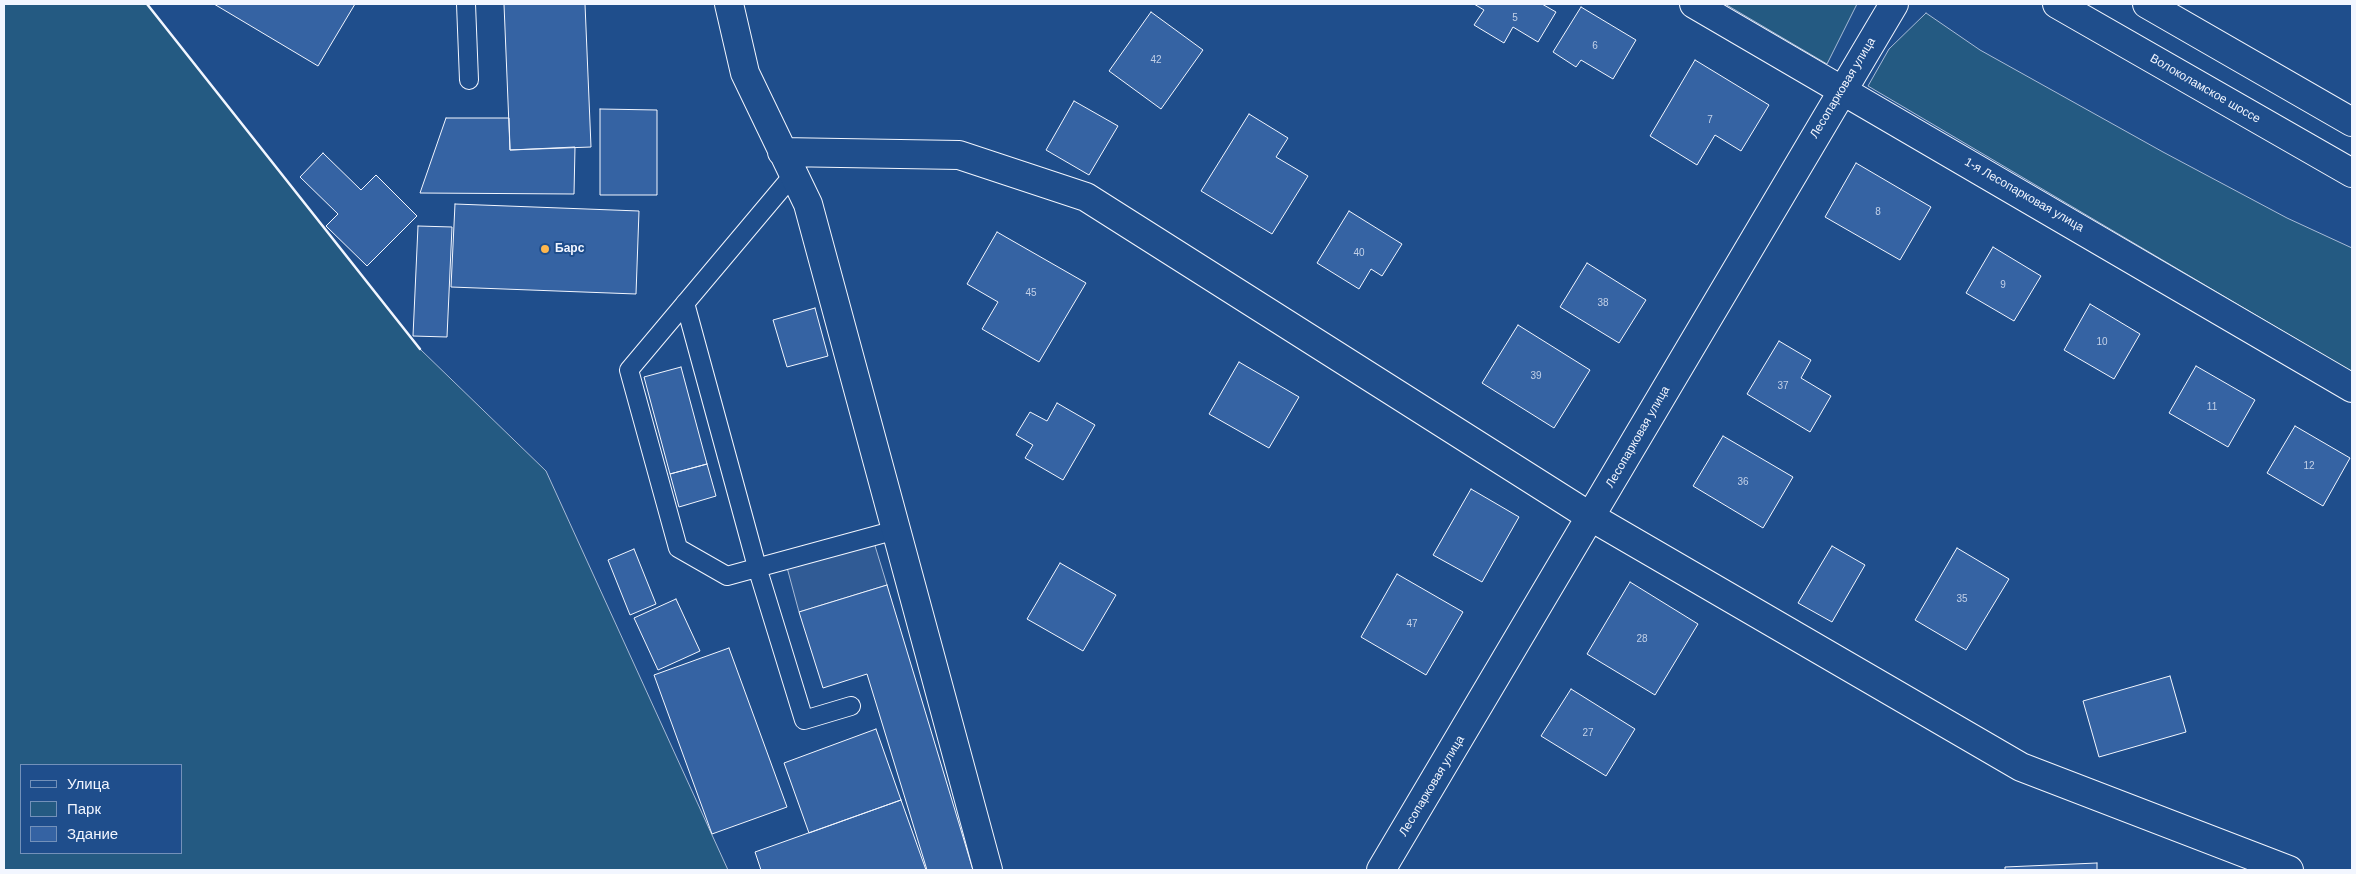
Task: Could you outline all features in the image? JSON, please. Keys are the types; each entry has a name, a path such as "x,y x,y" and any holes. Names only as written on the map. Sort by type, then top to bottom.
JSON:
{"street":[{"path":"729,4 745,73 808,204 988,870"},
{"name":"1-я Лесопарковая улица","path":"1694,4 2352,388"},
{"name":"Лесопарковая улица","path":"1381,870 1592,518 1842,89 1894,4"},
{"name":"Волоколамское шоссе","path":"2058,4 2352,173"},
{"path":"2147,4 2352,122"},
{"path":"787,163 960,155 1086,197 1592,518 2021,767 2289,870"}],"lane":[{"path":"466,4 469,80"},
{"path":"787,163 685,303 629,370 678,548 727,576 896,530"},
{"path":"685,303 757,567 804,720 850,706"}],"green space":[{"path":"4,4 147,4 420,349 546,471 728,870 4,870"},
{"path":"1725,4 1857,4 1827,64"},
{"path":"1926,13 1980,50 2163,152 2287,218 2352,248 2352,372 1868,86 1889,49"}],"shaded area":[{"path":"872,536 887,585 799,612 785,560"}],"building":[{"path":"214,4 355,4 318,66"},
{"path":"504,4 585,4 591,147 510,150"},
{"path":"1474,4 1542,4 1556,12 1538,42 1513,27 1504,43 1474,25 1484,10"},
{"path":"1581,7 1636,40 1613,79 1581,60 1576,67 1553,52"},
{"path":"1151,12 1203,50 1161,109 1109,71"},
{"path":"1695,60 1769,105 1741,151 1715,135 1697,165 1650,136"},
{"path":"1074,101 1118,126 1089,175 1046,150"},
{"path":"600,109 657,110 657,195 600,195"},
{"path":"1249,114 1288,138 1276,157 1308,176 1272,234 1201,191"},
{"path":"446,118 509,118 510,150 575,147 574,194 420,193"},
{"path":"323,153 361,190 376,175 417,216 367,266 326,226 338,214 300,177"},
{"path":"1856,163 1931,207 1900,260 1825,217"},
{"name":"Барс","path":"455,204 639,211 636,294 451,287"},
{"path":"1349,211 1402,244 1382,276 1371,269 1359,289 1317,263"},
{"path":"418,226 452,227 447,337 413,336"},
{"path":"997,232 1086,283 1039,362 982,329 998,302 967,284"},
{"path":"1993,247 2041,276 2014,321 1966,293"},
{"path":"1587,263 1646,300 1619,343 1560,307"},
{"path":"2090,304 2140,334 2114,379 2064,350"},
{"path":"815,308 828,356 787,367 773,320"},
{"path":"1518,325 1590,370 1554,428 1482,383"},
{"path":"1779,341 1811,360 1801,378 1831,396 1810,432 1747,394"},
{"path":"1239,362 1299,397 1269,448 1209,414"},
{"path":"2196,366 2255,400 2228,447 2169,413"},
{"path":"681,367 707,464 670,474 644,377"},
{"path":"1057,403 1095,425 1063,480 1025,458 1033,445 1016,435 1030,412 1047,421"},
{"path":"2295,426 2350,458 2323,506 2267,473"},
{"path":"1723,436 1793,477 1763,528 1693,486"},
{"path":"707,464 716,496 679,507 670,474"},
{"path":"1471,489 1519,517 1482,582 1433,555"},
{"path":"1832,546 1865,565 1832,622 1798,603"},
{"path":"1957,548 2009,579 1966,650 1915,620"},
{"path":"634,549 656,604 630,615 608,560"},
{"path":"1060,563 1116,595 1083,651 1027,619"},
{"path":"1397,574 1463,612 1426,675 1361,637"},
{"path":"1630,582 1698,624 1655,695 1587,654"},
{"path":"887,585 973,870 927,870 867,674 823,688 799,612"},
{"path":"676,599 700,651 658,670 634,618"},
{"path":"729,648 787,807 712,834 654,675"},
{"path":"2170,676 2186,732 2099,757 2083,701"},
{"path":"1571,689 1635,729 1606,776 1541,736"},
{"path":"876,729 901,800 809,833 784,763"},
{"path":"901,800 926,870 761,870 755,852"},
{"path":"2097,863 2097,870 2005,870 2005,867"}],"wall":[{"path":"147,4 420,349"}],"place":[{"name":"Барс","path":"545,249"}]}
